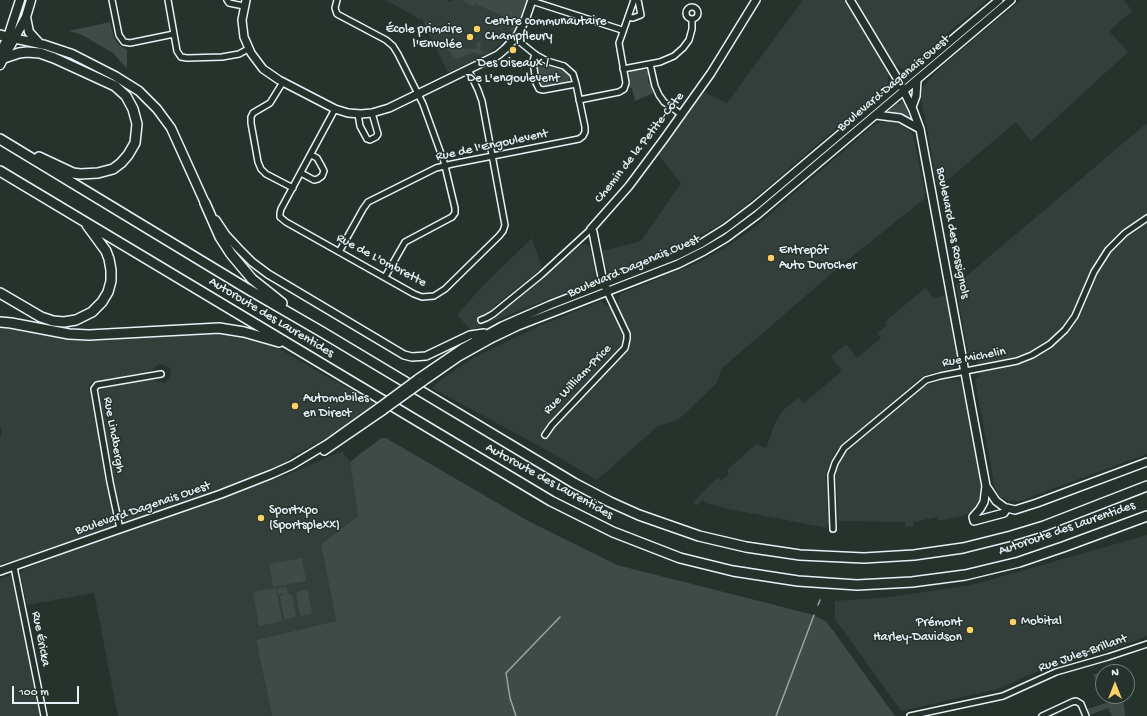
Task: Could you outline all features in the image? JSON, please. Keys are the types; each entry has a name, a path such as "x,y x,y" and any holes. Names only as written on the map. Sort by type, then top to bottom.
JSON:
{"highway":[{"path":"1,59 22,52 40,53 112,84 123,93 131,104 135,114 137,129 133,147 125,159 112,168 94,174 73,173 1,140"},
{"name":"Autoroute des Laurentides","path":"1,140 555,472 628,510 665,525 699,536 740,546 785,554 835,558 878,557 933,552 983,543 1020,534 1052,523 1147,485"},
{"name":"Autoroute des Laurentides","path":"0,171 538,493 588,521 666,553 705,565 739,573 783,580 838,584 879,584 931,580 973,573 1023,560 1147,516"},
{"path":"205,203 220,237 242,268 271,295 322,332"},
{"path":"0,293 41,317 53,321 64,322 76,320 95,310 108,292 111,270 106,251 84,221"},
{"path":"0,322 63,333 89,335 226,328 250,333 292,346"}],"main road":[{"path":"1,59 20,0"},
{"path":"8,37 26,17 31,0"},
{"path":"245,3 242,16 243,30 248,49 263,69 283,82 335,109 358,114 372,113 389,108 498,55 516,38 532,0"},
{"name":"Chemin de la Petite-Côte","path":"591,229 634,180 682,115 711,73 756,0"},
{"name":"Boulevard des Rossignols","path":"850,0 904,91 920,129 986,486 984,502 974,517 974,521 1004,513 1006,507 996,501 986,486"},
{"name":"Boulevard Dagenais Ouest","path":"0,571 221,494 308,460 329,448 430,374 461,349 490,332 519,318 686,251 730,226 999,0"},
{"name":"Boulevard Dagenais Ouest","path":"430,374 501,334 678,264 726,238 757,216 1011,0"},
{"path":"26,17 29,32 39,43"},
{"path":"8,37 39,43 72,54 128,83 147,97 161,113 171,128 205,203 226,235 243,254 291,288 400,353 412,357 423,357 470,335 490,332"},
{"path":"912,107 916,96 917,80"},
{"path":"876,115 900,118 920,129"},
{"name":"Rue William-Price","path":"591,229 608,292"},
{"path":"1006,507 1015,510 1037,503 1147,462"}],"street":[{"path":"112,0 119,35 124,42 130,43 174,34"},
{"path":"168,0 174,34 180,56 184,58 222,57 239,54 248,49"},
{"path":"227,0 230,3 245,3"},
{"path":"337,0 335,8 338,14 381,37 393,46 400,57 423,104 444,165 455,208 454,215 405,242 385,277"},
{"path":"532,0 622,30"},
{"path":"579,100 622,91 625,87 626,83 618,44 634,0"},
{"path":"628,17 633,18 641,15 638,0"},
{"path":"623,68 650,64 670,58 688,42 692,33 692,19"},
{"name":"Rue de l'Engoulevent","path":"339,252 368,202 422,175 444,165 582,137 585,130 573,74 566,68 546,61 516,38"},
{"path":"535,54 533,61 536,84 539,89 543,90 576,84"},
{"path":"650,64 655,88 659,95 664,102 682,115"},
{"name":"Rue de L'ombrette","path":"335,109 280,211 281,218 339,252 420,296 429,297 436,295 445,289 499,236 504,229 505,221 480,97 468,69"},
{"path":"283,82 270,103 253,114 251,117 251,123 258,162 261,170 293,188"},
{"path":"358,114 360,126 367,139 370,140 376,138 378,134 372,113"},
{"path":"301,173 314,180 322,176 324,172 322,167 317,158 311,155"},
{"name":"Rue Michelin","path":"833,529 831,478 835,462 848,444 924,382 937,377 1021,360 1041,350 1056,340 1075,316 1092,276 1104,256 1122,235 1147,218"},
{"name":"Chemin de la Petite-Côte","path":"481,320 493,314 541,275 591,229"},
{"name":"Rue William-Price","path":"545,435 552,425 625,348 627,334 608,292"},
{"name":"Rue Lindbergh","path":"120,529 110,482 94,389 95,386 103,384 161,374"},
{"name":"Rue Éricka","path":"14,567 44,716"},
{"name":"Rue Jules-Brillant","path":"910,716 1003,696 1056,672 1116,655 1147,644"},
{"path":"1042,716 1072,702 1076,702 1081,704 1086,716"}],"shaded area":[{"name":"École primaire l'Envolée","path":"385,0 448,0 450,2 454,0 462,0 473,7 475,4 511,20 513,25 510,31 512,32 503,42 490,52 448,73 422,19 419,20 413,15"},
{"path":"462,0 527,0 512,32 510,30 513,25 510,24 511,20 475,4 473,7"},
{"path":"803,0 987,0 906,68 901,69 896,66 888,76 888,84 745,206 718,226 667,252 619,271 613,273 610,272 606,268 602,251 641,241 681,183 658,154 704,92 727,103"},
{"path":"1021,0 1124,0 1132,11 1109,31 1128,52 1031,141 1016,122 938,188 921,97 922,89 927,81 947,62"},
{"path":"110,22 114,38 118,44 127,50 127,69 113,53 82,35 69,31"},
{"path":"477,42 481,42 480,50 483,51 483,54 471,53 457,59 447,48 476,49"},
{"path":"542,62 556,67 557,69 558,67 567,72 570,75 568,81 546,86 542,85 537,67 538,63"},
{"path":"643,69 648,72 648,80 653,93 635,101 632,88 629,87 628,77 631,71"},
{"path":"902,101 906,108 911,121 885,114"},
{"path":"881,122 899,124 907,128 913,135 925,192 924,199 838,268 721,369 717,383 678,420 658,426 597,480 539,446 432,388 443,378 473,358 539,326 601,301 607,306 618,302 620,294 695,264 722,250 755,227 874,125"},
{"path":"1147,123 1147,454 1017,502 1008,501 1000,497 995,488 975,380 980,376 977,362 969,359 956,285"},
{"path":"532,238 542,268 493,307 499,314 581,245 585,244 590,246 595,271 594,281 471,330 457,315 481,288"},
{"path":"925,288 934,298 946,295 958,358 957,364 953,368 931,373 918,380 837,449 826,474 827,528 729,509 706,503 703,500 696,506 693,502 718,477 721,481 729,474 727,470 756,444 766,448 775,423 784,409 799,398 804,403 842,371 831,357 846,344 857,358 881,338 877,333 887,325 885,322"},
{"path":"0,325 42,333 234,332 268,343 377,403 331,435 291,457 287,462 276,469 238,484 126,522 122,520 120,514 97,392 102,388 152,379 164,383 170,378 171,370 167,366 159,364 149,372 93,383 89,385 89,389 114,522 113,525 110,528 27,558 0,564 0,438 2,431 0,426"},
{"path":"955,379 960,380 962,383 982,487 981,500 975,511 971,514 938,521 937,517 913,522 914,526 911,527 905,526 905,522 838,521 836,475 843,457 851,448 924,387 937,381"},
{"path":"381,438 386,438 530,522 617,565 810,614 826,621 895,716 272,716 256,640 336,621 321,544 358,516 350,462"},
{"path":"342,451 350,462 358,516 321,544 336,621 256,640 272,716 118,716 94,593 27,605 20,574 24,569 287,475"},
{"path":"1147,535 1147,636 1114,649 1049,666 998,689 901,711 835,619 835,601 890,597 972,585"},
{"path":"302,558 306,581 273,587 269,564"},
{"path":"11,575 40,716 0,716 0,579"},
{"path":"286,587 288,593 292,595 296,616 286,619 284,618 280,597 286,593 278,594 277,588"},
{"path":"276,588 282,621 259,626 253,592"},
{"path":"307,590 312,613 302,616 300,615 296,594 297,592"},
{"path":"1104,704 1124,704 1125,716 1112,716 1108,708 1087,716 1084,710"}],"waterway":[{"path":"818,605 820,600"},
{"path":"776,716 814,615"},
{"path":"516,716 510,698 506,673 560,617"}],"place":[{"name":"Centre communautaire Champfleury","path":"477,29"},
{"name":"École primaire l'Envolée","path":"470,37"},
{"name":"Des Oiseaux / De L'engoulevent","path":"513,50"},
{"name":"Entrepôt Auto Durocher","path":"771,258"},
{"name":"Automobiles en Direct","path":"295,406"},
{"name":"SportXpo (Sportsplexx)","path":"261,518"},
{"name":"Mobital","path":"1013,622"},
{"name":"Prémont Harley-Davidson","path":"970,630"}]}
